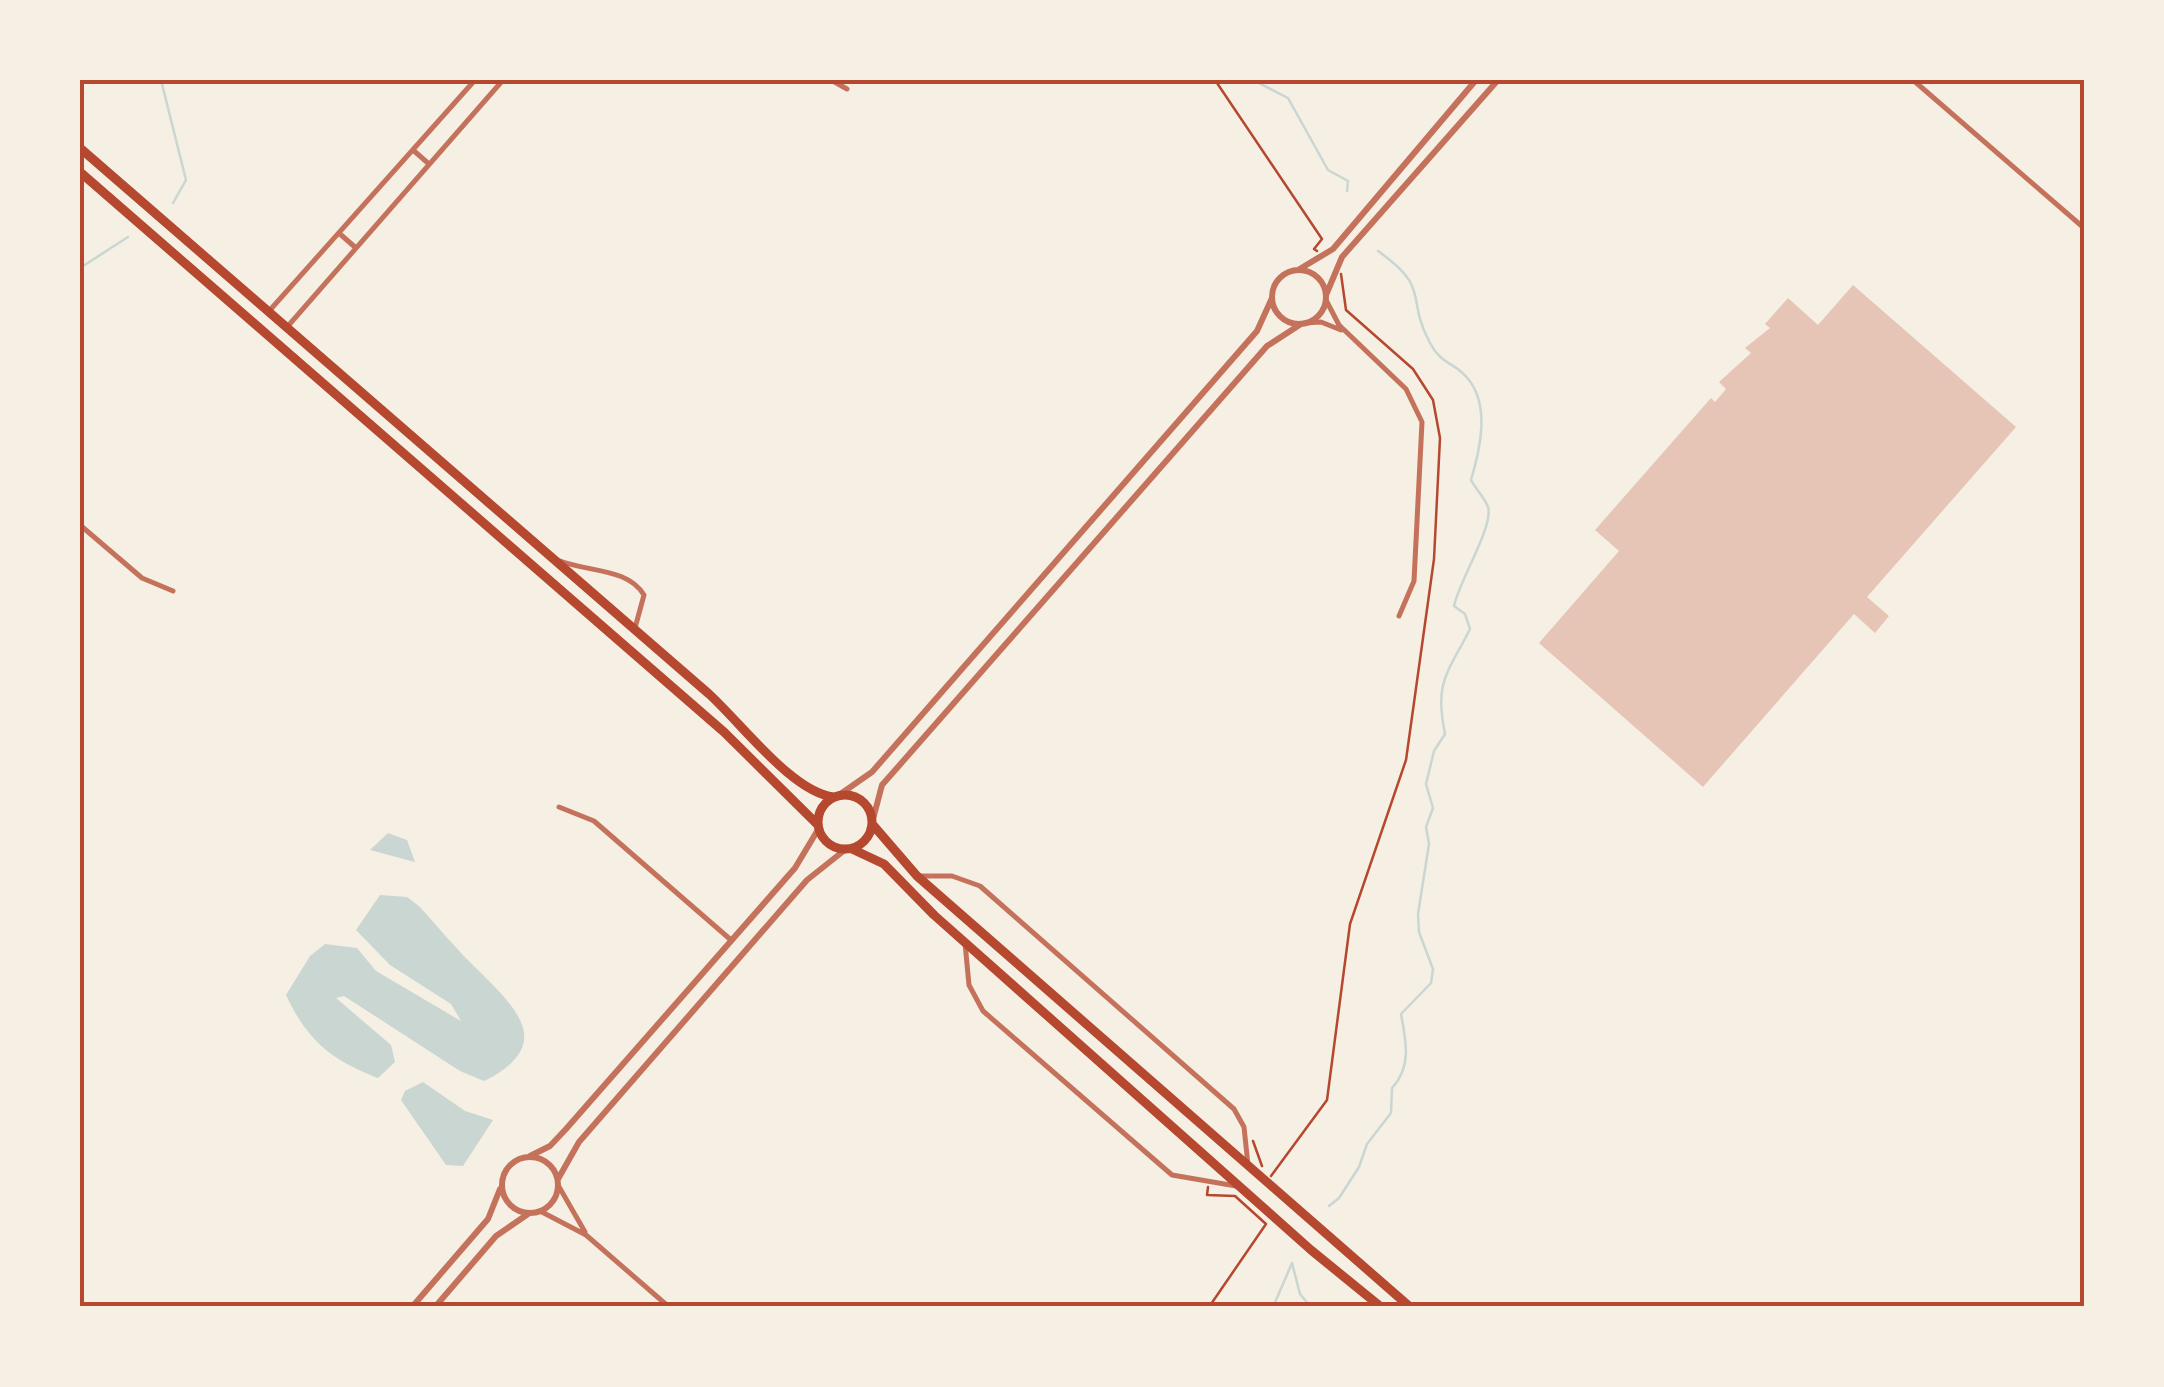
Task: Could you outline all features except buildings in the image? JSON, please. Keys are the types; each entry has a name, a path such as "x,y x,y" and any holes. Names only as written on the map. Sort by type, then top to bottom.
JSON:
{"main road":[{"path":"80,148 740,722 795,782 813,793 861,800 873,822 917,876 1248,1170 1410,1307"},
{"path":"80,172 724,732 831,845 884,864 965,943 1239,1187 1382,1307"},
{"path":"90,181 120,184"},
{"path":"266,334 270,310"},
{"path":"266,334 288,326"},
{"path":"467,508 478,495"},
{"path":"818,827 822,808 837,796"},
{"path":"849,849 866,840 873,822"}],"street":[{"path":"270,310 474,80"},
{"path":"288,326 504,80"},
{"path":"831,80 848,89"},
{"path":"837,796 872,772 1257,331 1276,282 1324,258 1476,80"},
{"path":"873,822 882,786 897,768 1266,346 1319,315 1334,267 1498,80"},
{"path":"1914,80 2084,228"},
{"path":"413,150 429,164"},
{"path":"340,234 356,248"},
{"path":"1298,270 1314,274 1348,334 1398,379 1417,405 1422,422 1414,581 1398,616"},
{"path":"1272,298 1278,314 1303,324 1320,322 1348,334"},
{"path":"80,526 142,578 173,591"},
{"path":"548,556 621,575 638,586 644,596 634,621 636,632"},
{"path":"558,807 594,821 731,940"},
{"path":"412,1307 488,1219 507,1168 550,1146 804,857 818,827"},
{"path":"434,1307 496,1236 553,1201 558,1182 579,1142 807,880 849,849"},
{"path":"917,876 952,876 980,886 1234,1109 1244,1128 1248,1170"},
{"path":"965,943 968,985 983,1011 1172,1176 1239,1187"},
{"path":"614,1074 628,1086"},
{"path":"530,1156 548,1163 586,1235"},
{"path":"501,1184 513,1208 530,1213"},
{"path":"540,1211 586,1235 670,1307"}],"path":[{"path":"1215,80 1322,239 1314,248 1324,258"},
{"path":"1245,1140 1255,1141 1269,1178 1326,1100 1350,924 1406,760 1434,560 1440,438 1433,400 1413,369 1346,310 1344,278 1334,267"},
{"path":"1209,1307 1266,1224 1235,1196 1207,1194 1217,1167"}],"shaded area":[{"path":"388,833 407,840 415,862 370,850"},
{"path":"380,895 407,897 420,907 506,999 523,1027 524,1040 519,1054 506,1067 484,1081 460,1071 344,996 336,998 391,1045 395,1062 378,1078 334,1056 303,1024 286,995 310,956 325,944 357,948 376,971 461,1021 451,1004 390,965 356,930"},
{"path":"423,1082 465,1111 493,1120 463,1166 446,1165 401,1100 405,1091"}],"waterway":[{"path":"161,80 186,180 173,203"},
{"path":"1253,80 1288,98 1328,170 1348,181 1347,191"},
{"path":"80,268 128,237"},
{"path":"1329,1206 1339,1198 1359,1167 1367,1144 1391,1113 1392,1088 1405,1062 1401,1014 1431,983 1433,969 1419,932 1418,914 1429,844 1426,827 1433,808 1426,784 1434,751 1445,734 1441,701 1445,678 1470,629 1465,614 1454,606 1488,516 1487,504 1471,480 1481,429 1475,391 1464,374 1434,350 1423,327 1412,285 1378,251"},
{"path":"1292,1263 1300,1294 1311,1307"},
{"path":"1273,1307 1292,1263"}]}
